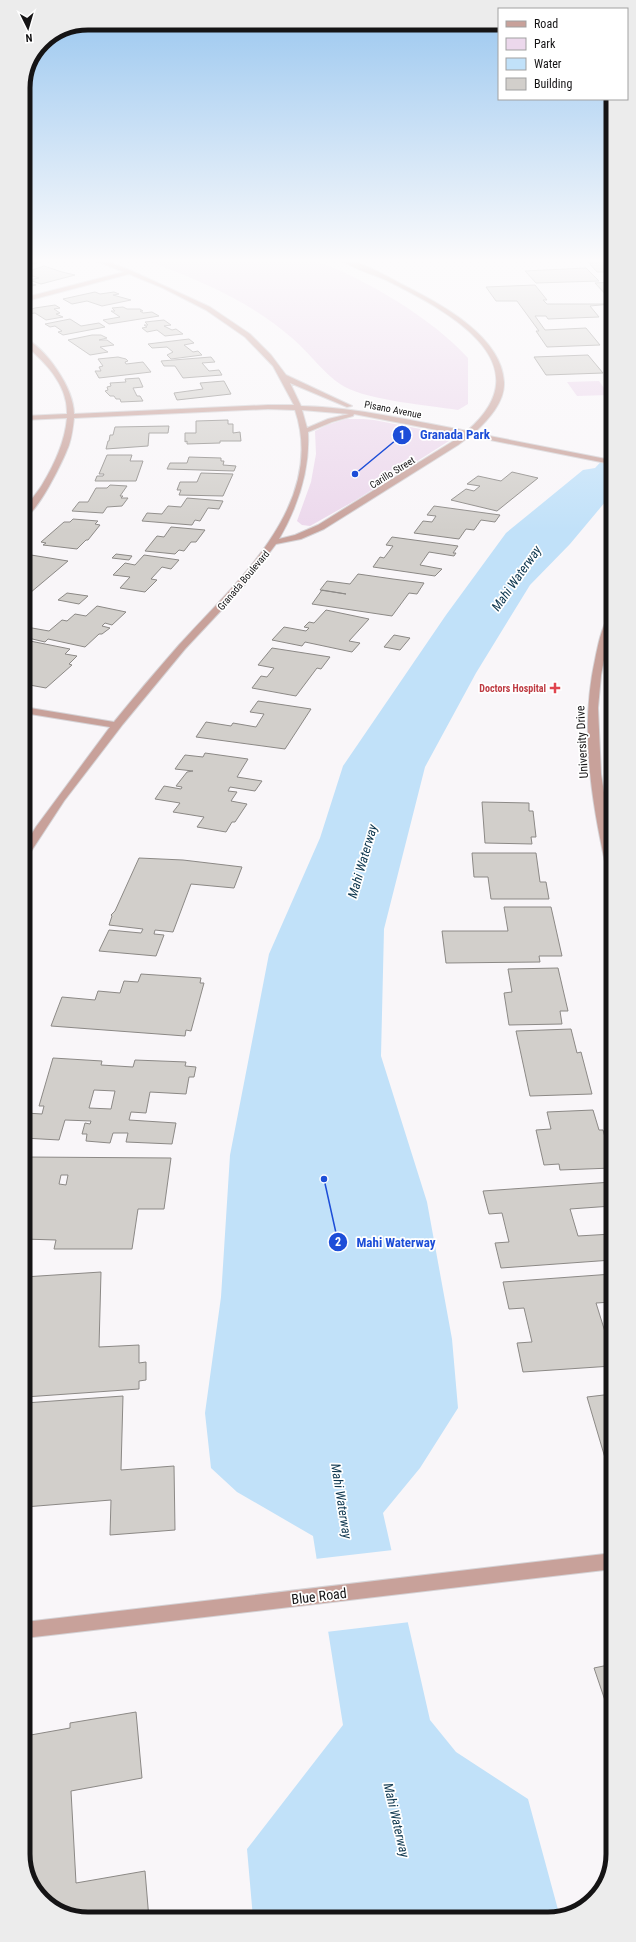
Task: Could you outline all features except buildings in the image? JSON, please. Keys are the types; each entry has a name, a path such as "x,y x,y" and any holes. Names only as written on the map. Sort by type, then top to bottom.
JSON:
{"street":[{"path":"30,508 40,496 65,448 70,433 72,416 71,401 63,383 50,365 35,351"},
{"name":"Granada Boulevard","path":"30,844 49,814 116,725 184,645 254,570 274,542 300,484 305,457 305,431 299,406 284,377 263,351"},
{"name":"Carillo Street","path":"274,542 293,539 321,527 456,444 468,434 489,414 501,383 498,362 492,351"},
{"path":"284,377 301,386 368,414"},
{"name":"Pisano Avenue","path":"30,418 299,406 368,414 606,461"},
{"path":"305,431 340,417 368,414"},
{"name":"University Drive","path":"606,631 595,673 593,712 598,790 606,838"},
{"path":"30,711 116,725"},
{"name":"Blue Road","path":"30,1629 606,1562"}],"green space":[{"path":"305,351 461,351 468,358 468,404 458,410 370,396 345,387 324,371"},
{"path":"599,381 606,391 606,395 577,396 567,382"},
{"path":"346,419 374,420 441,433 452,439 356,500 310,526 302,525 297,521 311,482 316,454 315,431 327,425"}],"water":[{"name":"Mahi Waterway","path":"606,456 606,501 570,544 530,585 476,673 425,767 384,929 381,1056 427,1202 452,1339 458,1408 420,1468 383,1513 430,1720 456,1752 528,1799 558,1911 252,1912 247,1849 343,1725 313,1536 237,1492 211,1468 205,1413 221,1297 230,1155 269,954 320,838 343,766 446,615 506,533 583,470 595,468"}],"pier":[{"path":"393,1550 410,1622 326,1632 315,1559"}],"place":[{"name":"Granada Park","path":"355,474"},
{"name":"Doctors Hospital","path":"555,688"},
{"name":"Mahi Waterway","path":"324,1179"}]}
